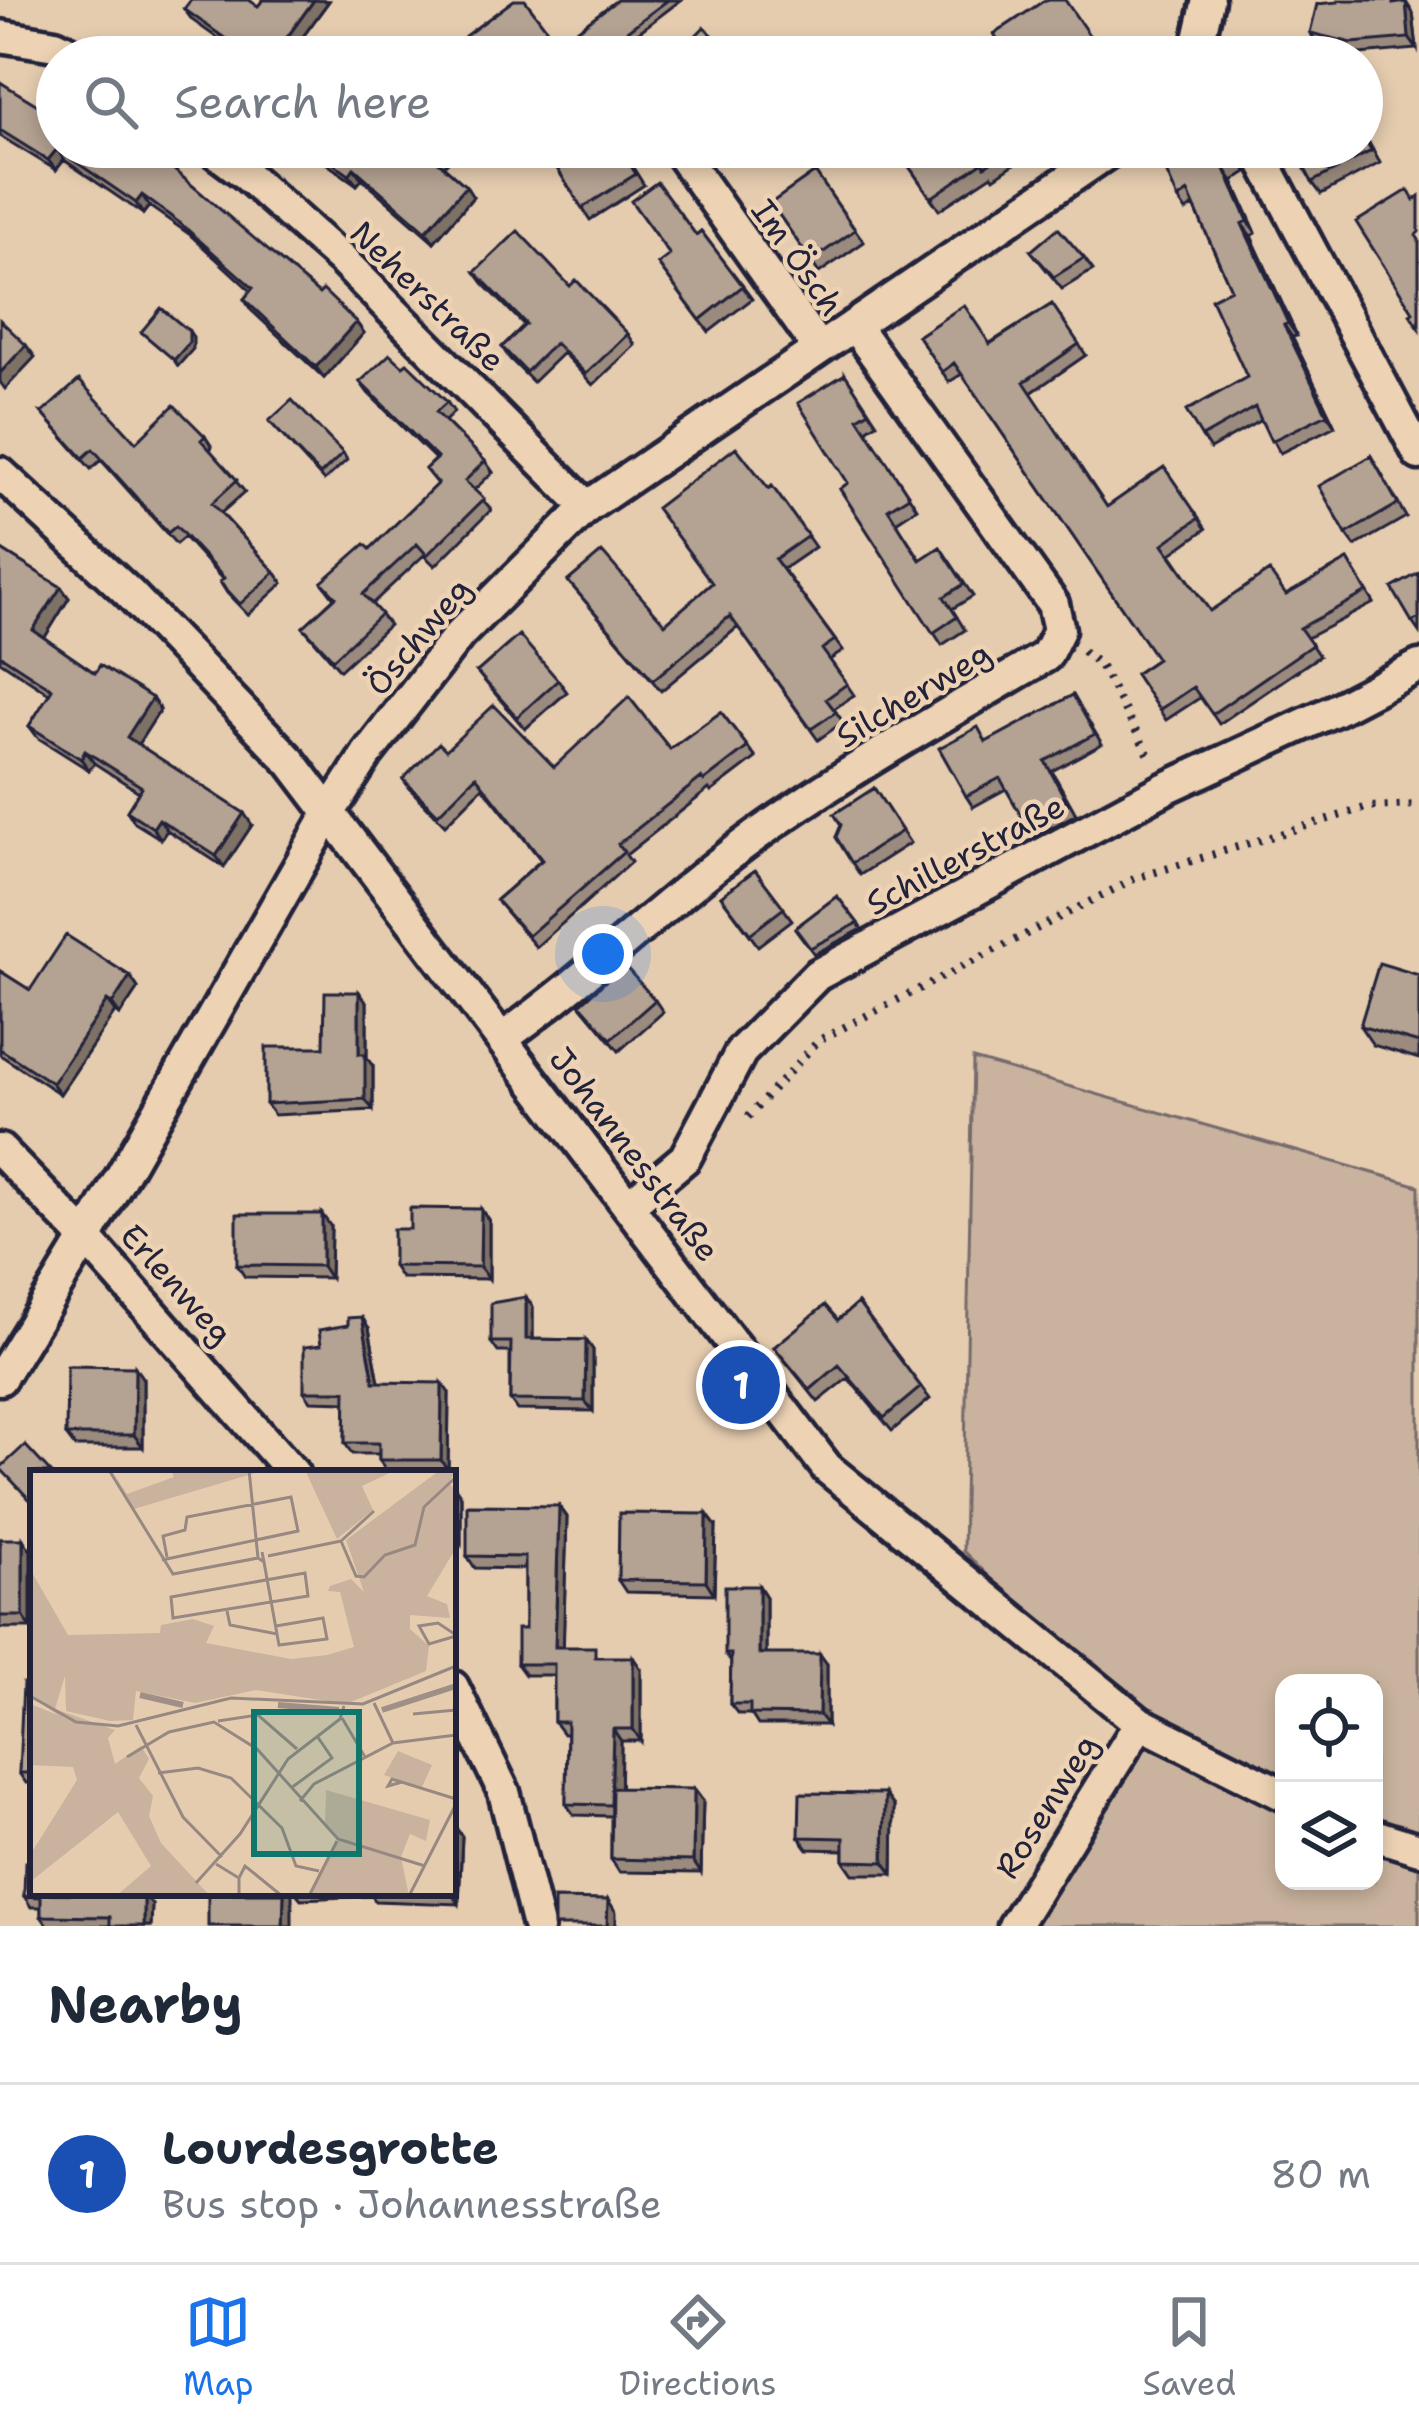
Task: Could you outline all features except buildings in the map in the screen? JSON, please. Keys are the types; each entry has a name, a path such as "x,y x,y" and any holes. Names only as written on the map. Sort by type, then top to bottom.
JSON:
{"street":[{"path":"1200,36 1208,0"},
{"path":"0,35 36,42"},
{"name":"Neherstraße","path":"238,168 343,261 587,507"},
{"name":"Im Ösch","path":"691,168 819,349"},
{"name":"Öschweg","path":"0,1378 86,1238 330,812 367,754 459,635 587,507 1085,168"},
{"path":"1267,168 1419,454"},
{"path":"854,325 1053,604 1059,630"},
{"name":"Johannesstraße","path":"0,473 129,593 291,762 826,1468 1140,1723 1275,1790"},
{"name":"Silcherweg","path":"503,1038 752,839 868,761 1046,656 1059,630"},
{"name":"Schillerstraße","path":"629,1205 686,1158 742,1052 817,975 1166,788 1419,666"},
{"name":"Erlenweg","path":"0,1150 86,1238 290,1470"},
{"path":"456,1700 466,1743 503,1792 538,1926"},
{"name":"Rosenweg","path":"1014,1926 1140,1723"},
{"path":"1383,1838 1419,1849"}],"path":[{"path":"1059,630 1100,665 1166,788"},
{"path":"744,1120 819,1040 1136,878 1367,807 1419,805"}],"shaded area":[{"path":"973,1059 1419,1186 1419,1926 1014,1926 1140,1723 963,1551"}],"place":[{"name":"Lourdesgrotte","path":"741,1385"}]}
